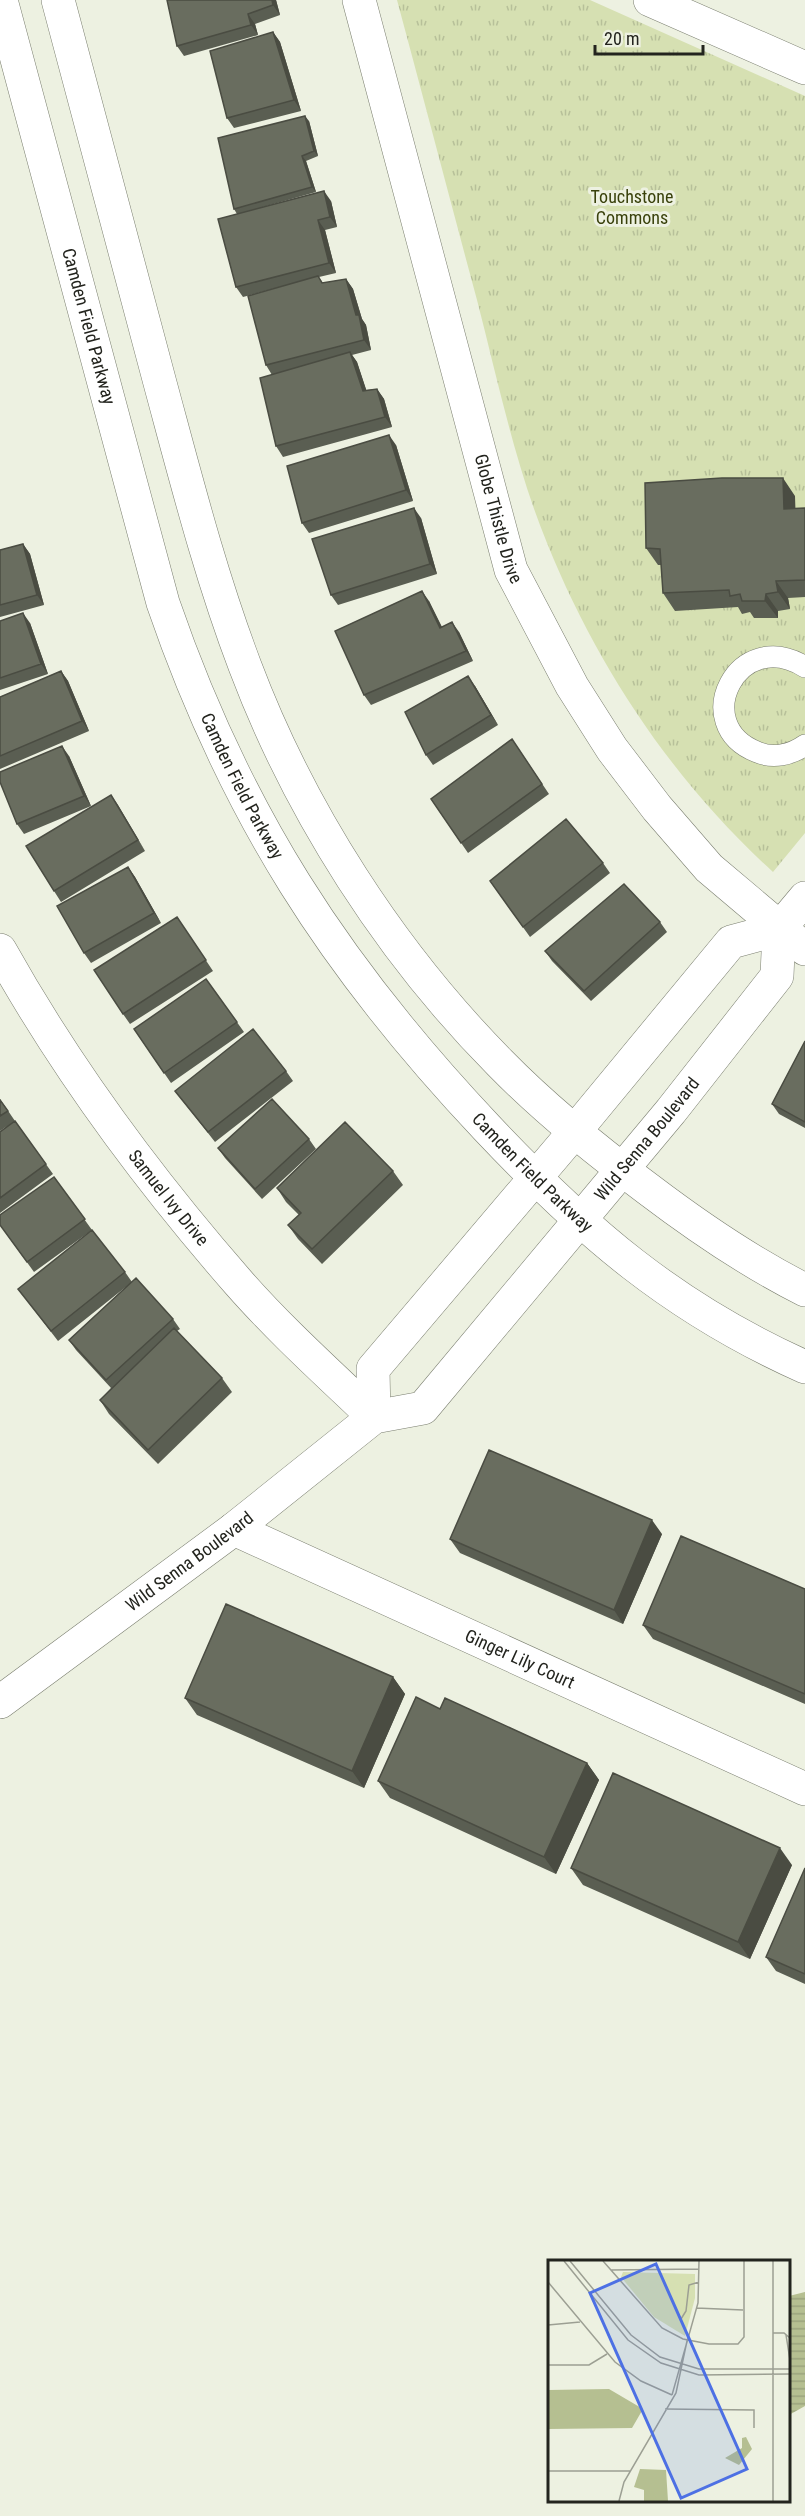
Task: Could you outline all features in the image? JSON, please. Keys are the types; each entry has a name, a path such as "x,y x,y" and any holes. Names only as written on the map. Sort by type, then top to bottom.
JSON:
{"street":[{"name":"Camden Field Parkway","path":"1,0 163,603 214,738 258,824 339,953 404,1037 536,1179 579,1220 632,1265 681,1301 738,1335 805,1367"},
{"path":"58,0 207,557 246,669 274,734 336,848 377,913 422,974 499,1063 622,1170 741,1255 805,1290"},
{"name":"Globe Thistle Drive","path":"359,0 511,570 572,686 612,749 657,808 709,868 805,949"},
{"path":"650,0 709,12 805,68"},
{"path":"374,1417 372,1369 536,1179 731,942 779,929 805,898"},
{"name":"Wild Senna Boulevard","path":"0,1702 234,1529 374,1417 423,1408 622,1170 777,976 779,929"},
{"name":"Samuel Ivy Drive","path":"0,950 35,1014 74,1074 146,1171 240,1284 374,1417"},
{"name":"Ginger Lily Court","path":"234,1529 805,1789"}],"lane":[{"path":"805,668 794,660 777,656 761,658 746,665 733,675 726,690 723,707 726,724 735,738 747,749 763,755 779,756 795,752 805,745"}],"green space":[{"name":"Touchstone Commons","path":"397,0 590,0 805,96 805,833 773,872 703,800 641,720 589,634 547,543 508,423"}],"shaded area":[{"path":"805,2292 805,2406 790,2414 790,2296"}],"building":[{"path":"167,0 272,0 273,5 248,14 251,25 177,46"},
{"path":"273,32 294,100 227,118 210,51"},
{"path":"305,116 314,151 302,156 312,187 234,209 218,138"},
{"path":"324,191 330,217 318,220 329,263 236,287 218,219"},
{"path":"318,276 322,283 346,279 356,315 359,315 364,340 266,365 248,296"},
{"path":"350,352 363,391 377,389 385,417 276,446 260,378"},
{"path":"389,435 406,490 302,523 287,466"},
{"path":"722,478 783,478 784,509 805,508 805,580 776,581 778,592 766,594 765,601 742,601 740,594 730,596 729,590 663,593 660,549 646,548 645,483"},
{"path":"414,508 430,564 331,595 312,539"},
{"path":"23,544 37,595 0,605 0,550"},
{"path":"422,591 440,628 452,622 466,651 364,695 335,631"},
{"path":"23,613 41,664 0,678 0,621"},
{"path":"61,671 82,721 0,756 0,697"},
{"path":"468,676 491,715 426,755 405,712"},
{"path":"512,739 542,784 461,843 431,799"},
{"path":"62,746 84,796 17,824 0,782 0,772"},
{"path":"111,795 138,840 54,891 26,846"},
{"path":"566,819 603,863 523,927 490,881"},
{"path":"128,867 154,913 84,953 57,906"},
{"path":"624,884 660,922 584,991 545,951"},
{"path":"177,917 206,960 123,1014 94,970"},
{"path":"206,979 237,1022 164,1073 134,1029"},
{"path":"253,1029 286,1071 208,1132 175,1091"},
{"path":"805,1041 805,1122 772,1104"},
{"path":"272,1099 309,1139 255,1189 218,1148"},
{"path":"0,1100 8,1111 0,1116"},
{"path":"15,1121 46,1164 0,1198 0,1132"},
{"path":"345,1122 393,1171 312,1249 288,1225 301,1213 277,1188"},
{"path":"54,1177 85,1219 27,1262 0,1225 0,1215"},
{"path":"92,1230 125,1272 51,1331 18,1289"},
{"path":"136,1278 173,1319 106,1380 69,1340"},
{"path":"174,1328 222,1378 148,1450 100,1400"},
{"path":"489,1450 652,1520 614,1610 450,1539"},
{"path":"681,1536 805,1589 805,1694 643,1625"},
{"path":"226,1604 393,1677 352,1771 185,1698"},
{"path":"416,1697 440,1709 445,1698 587,1763 544,1857 378,1781"},
{"path":"613,1773 780,1848 738,1942 571,1868"},
{"path":"805,1868 805,1974 766,1957"}]}
